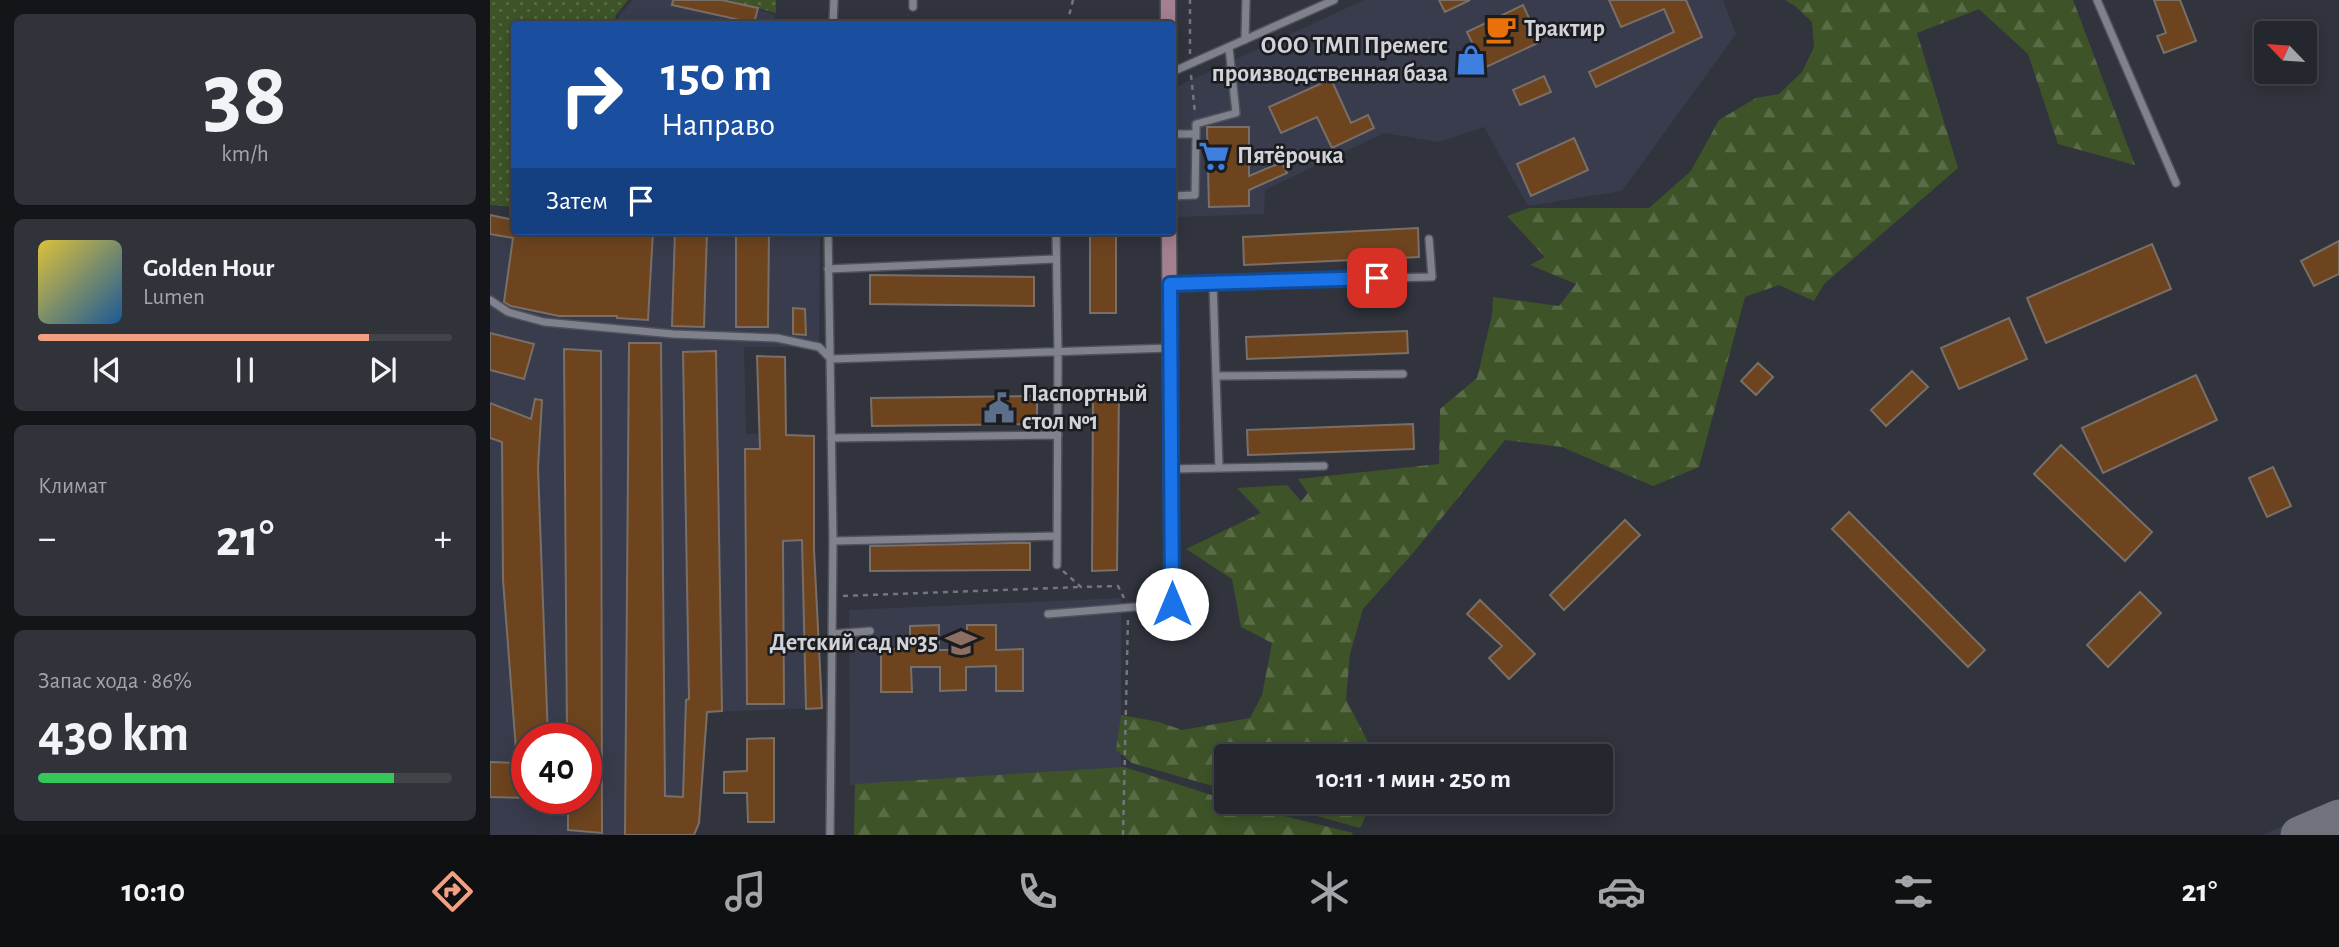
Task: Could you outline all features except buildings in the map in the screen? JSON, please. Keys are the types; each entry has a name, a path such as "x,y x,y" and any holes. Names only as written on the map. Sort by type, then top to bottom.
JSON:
{"street":[{"path":"1168,0 1168,21"},
{"path":"1169,235 1172,604 1181,618"}],"lane":[{"path":"833,21 834,0"},
{"path":"1245,40 1246,0"},
{"path":"1176,70 1334,0"},
{"path":"2098,0 2176,183"},
{"path":"1176,196 1195,195 1196,124 1236,113 1229,48"},
{"path":"1176,134 1196,134"},
{"path":"828,235 833,541 830,835"},
{"path":"1056,235 1057,565"},
{"path":"1170,284 1432,277 1429,239"},
{"path":"828,270 1055,259"},
{"path":"1213,283 1219,468"},
{"path":"490,300 508,312 544,323 673,334 778,338 819,347 831,359 1170,348"},
{"path":"1216,376 1403,374"},
{"path":"831,438 1058,435"},
{"path":"1171,469 1324,466"},
{"path":"833,541 1056,536"},
{"path":"1048,614 1172,604"},
{"path":"832,634 870,631"}],"path":[{"path":"1068,21 1073,0"},
{"path":"1057,565 1081,587"},
{"path":"832,597 1118,586 1128,608 1123,835"}],"shaded area":[{"path":"633,0 726,0 775,15 775,21 618,21"},
{"path":"1364,0 1723,0 1736,34 1622,191 1528,206 1484,127 1439,142 1384,133 1265,190 1264,214 1178,217 1178,86"},
{"path":"490,214 511,218 511,235 820,235 819,347 744,347 746,434 786,433 814,436 814,549 822,708 708,712 699,823 694,835 490,835"},
{"path":"1121,598 1121,780 850,785 849,610"},
{"path":"2339,801 2339,835 2262,835"}],"green space":[{"path":"490,0 628,0 615,21 511,21 511,207 490,205"},
{"path":"729,0 776,0 776,13"},
{"path":"1785,0 2073,0 2135,165 2058,144 2028,54 1979,9 1917,33 1958,168 1824,284 1814,301 1779,285 1745,297 1699,467 1653,486 1562,447 1505,440 1413,553 1363,609 1350,654 1346,699 1369,744 1214,744 1214,786 1132,763 1116,750 1121,715 1159,722 1182,730 1250,718 1262,695 1272,643 1241,627 1232,579 1186,549 1261,513 1237,488 1287,485 1301,501 1308,493 1298,479 1439,464 1440,409 1477,378 1492,315 1493,297 1559,306 1576,284 1530,265 1545,257 1507,216 1529,208 1649,208 1691,171 1719,120 1756,98 1779,94 1802,72 1814,47 1812,22"},
{"path":"1124,767 1214,796 1214,814 1276,814 1353,833 854,835 855,784"},
{"path":"1309,814 1366,814 1360,828"}],"taxiway":[{"path":"2299,835 2339,818"}],"place":[{"name":"Трактир","path":"1501,29"},
{"name":"ООО ТМП Премегс производственная база","path":"1471,60"},
{"name":"Пятёрочка","path":"1214,156"},
{"name":"Паспортный стол №1","path":"999,408"},
{"name":"Детский сад №35","path":"961,643"}],"route":[{"path":"1172,604 1170,284 1377,278"}]}
